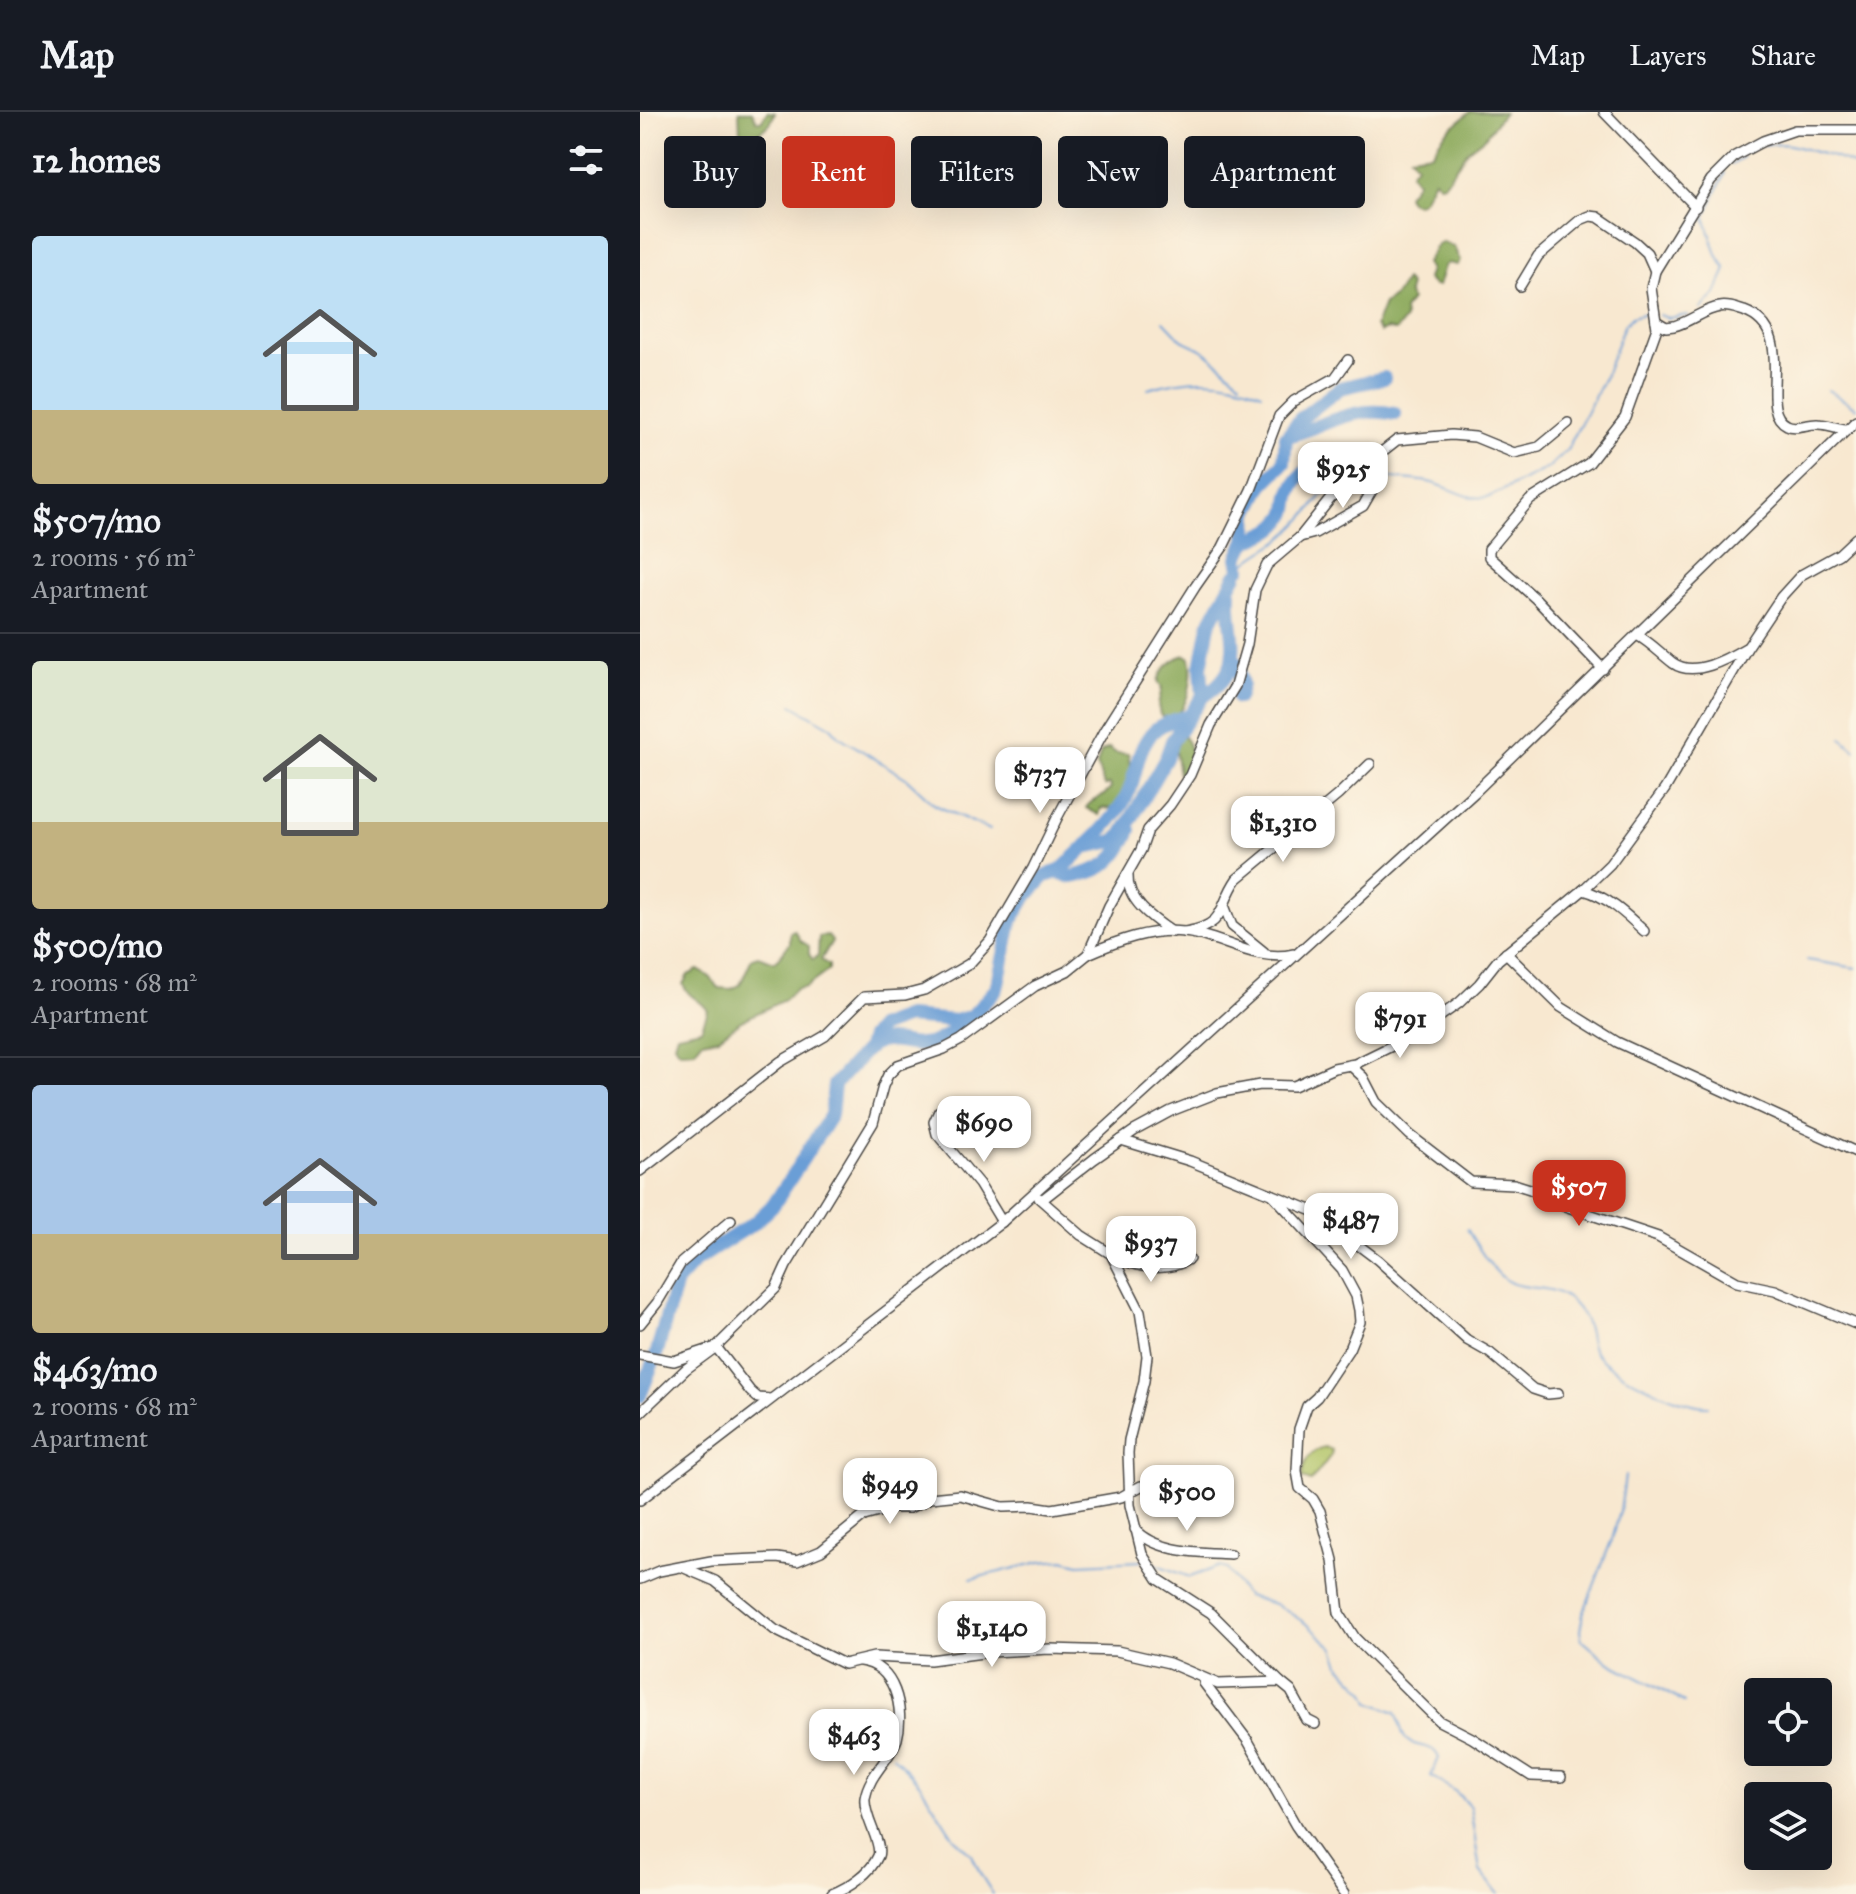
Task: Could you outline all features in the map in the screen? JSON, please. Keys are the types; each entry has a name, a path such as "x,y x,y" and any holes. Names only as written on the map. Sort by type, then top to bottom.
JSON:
{"street":[{"path":"1604,112 1696,207"},
{"path":"1603,669 1536,599 1489,557 1489,549 1530,500 1589,463 1625,417 1643,361 1653,341 1656,321 1651,288 1655,271 1720,168 1749,147 1795,130 1856,130"},
{"path":"1520,286 1538,256 1580,220 1590,216 1598,217 1635,242 1647,253 1655,271"},
{"path":"1656,321 1666,327 1674,326 1722,306 1754,315 1772,337 1774,395 1783,422 1788,426 1819,424 1851,428"},
{"path":"640,1171 780,1062 825,1036 864,997 905,995 924,990 969,964 982,950 1033,868 1104,731 1223,547 1251,490 1279,416 1294,401 1335,378 1348,360"},
{"path":"640,1500 1002,1222 1474,793 1856,421"},
{"path":"1088,954 1109,906 1141,850 1148,830 1190,775 1206,734 1235,686 1247,644 1255,590 1273,558 1300,537 1331,498 1352,485 1374,458 1397,440 1451,435 1475,437 1514,453 1539,447 1568,423"},
{"path":"1300,537 1315,533 1363,506 1374,487 1368,480 1366,468"},
{"path":"1043,1199 1121,1140 1171,1111 1217,1093 1260,1085 1294,1086 1402,1041 1437,1020 1479,984 1506,953 1610,864 1665,789 1747,648 1781,597 1801,575 1839,554 1856,538"},
{"path":"1637,635 1682,668 1712,664 1747,648"},
{"path":"1185,932 1208,925 1225,908 1237,879 1338,795 1370,764"},
{"path":"1128,871 1127,886 1132,896 1172,932"},
{"path":"1583,890 1592,892 1619,909 1644,931"},
{"path":"1225,908 1232,926 1269,954"},
{"path":"640,1413 686,1369 716,1347 776,1288 786,1266 873,1123 888,1075 898,1065 961,1040 1035,986 1067,971 1088,954 1139,935 1185,932 1269,954 1294,954"},
{"path":"1506,953 1561,1007 1617,1042 1856,1152"},
{"path":"1350,1065 1363,1077 1376,1102 1410,1135 1471,1182 1514,1184 1530,1189 1562,1205 1658,1237 1737,1282 1775,1290 1856,1324"},
{"path":"939,1111 934,1122 937,1134 979,1184 1002,1222"},
{"path":"1121,1140 1190,1161 1322,1218 1378,1260 1467,1340 1490,1353 1533,1389 1548,1394 1558,1393"},
{"path":"1032,1195 1043,1199 1081,1235 1136,1265 1171,1266 1189,1259"},
{"path":"1273,1195 1342,1270 1356,1296 1359,1310 1360,1322 1349,1349 1317,1397 1307,1406 1299,1429 1298,1480 1300,1488 1313,1499 1320,1511 1333,1560 1339,1613 1355,1638 1439,1721 1531,1776 1561,1777"},
{"path":"640,1324 681,1263 731,1220"},
{"path":"1111,1254 1140,1311 1147,1356 1129,1440 1129,1492 1138,1545 1158,1579 1211,1613 1291,1691 1307,1720 1315,1724"},
{"path":"640,1355 674,1361 716,1347"},
{"path":"716,1347 750,1391 758,1398 770,1399"},
{"path":"640,1579 659,1571 711,1561 760,1558 797,1561 821,1551 864,1516 893,1508 909,1508 930,1498 960,1495 1003,1507 1052,1509 1121,1497 1141,1486"},
{"path":"1135,1528 1140,1534 1163,1545 1230,1554"},
{"path":"682,1567 715,1581 775,1630 844,1664 885,1657 930,1660 990,1652 1050,1649 1117,1651 1169,1663 1199,1677 1230,1686 1280,1682"},
{"path":"832,1894 855,1881 877,1858 878,1843 865,1813 866,1796 872,1778 896,1741 899,1723 896,1696 887,1673 867,1662 857,1661"},
{"path":"1199,1677 1213,1691 1248,1741 1296,1826 1344,1894"}],"green space":[{"path":"739,112 752,112 757,121 761,121 767,112 775,113 770,124 754,136 738,136"},
{"path":"1470,112 1504,112 1485,137 1468,150 1444,184 1440,185 1434,179 1423,200 1417,204 1410,201 1407,195 1417,182 1410,173 1416,165 1410,156 1432,153 1445,133"},
{"path":"1442,242 1454,247 1460,261 1457,265 1448,263 1444,266 1438,286 1434,286 1427,279 1430,270 1426,263"},
{"path":"1405,280 1410,285 1408,293 1411,300 1404,310 1405,319 1396,331 1387,329 1380,332 1375,326 1384,304 1395,296"},
{"path":"1186,655 1190,658 1191,672 1185,702 1178,715 1163,717 1158,705 1162,688 1159,677 1172,661"},
{"path":"1181,737 1187,741 1191,757 1184,776 1179,774 1175,750"},
{"path":"1109,748 1116,753 1128,754 1130,776 1116,809 1101,808 1099,815 1086,808 1111,788 1110,784 1104,785 1097,765 1101,752"},
{"path":"795,931 801,941 809,946 813,960 818,955 819,937 828,936 832,941 821,960 829,965 829,970 806,987 796,989 784,1000 741,1021 718,1038 702,1041 695,1050 680,1051 674,1044 677,1034 701,1029 708,1011 685,989 683,984 688,975 698,970 710,977 719,988 731,989 740,985 752,958 758,956 775,962 790,943 790,932"},
{"path":"1324,1447 1332,1450 1331,1455 1311,1481 1302,1478 1307,1459"}],"waterway":[{"path":"1762,146 1792,145 1856,166"},
{"path":"1732,165 1743,157"},
{"path":"1701,309 1716,294 1726,269 1717,255 1705,217 1725,173"},
{"path":"1372,472 1428,482 1480,498 1489,497 1548,468 1567,450 1605,376 1624,325 1632,317 1650,312"},
{"path":"1659,315 1668,318 1688,315"},
{"path":"1164,321 1182,340 1203,350 1241,382"},
{"path":"1240,568 1238,558 1246,541 1248,513 1263,484 1284,463 1286,437 1300,419 1340,388 1384,378"},
{"path":"1148,389 1206,380 1248,387 1262,393"},
{"path":"1828,390 1856,408"},
{"path":"1288,436 1353,414 1395,414"},
{"path":"1244,544 1280,522 1287,514 1296,482 1311,468 1339,461 1359,468"},
{"path":"1236,575 1246,563 1293,528 1343,469 1350,466 1359,469"},
{"path":"640,1396 657,1352 676,1282 695,1261 754,1223 774,1204 831,1115 834,1085 868,1048 871,1037 880,1027 907,1017 956,1021 972,1016 997,988 1011,922 1025,898 1045,876 1060,871 1085,847 1114,841 1122,835 1166,758 1172,741 1203,696 1201,667 1209,625 1236,575"},
{"path":"1203,696 1218,685 1232,661 1230,593"},
{"path":"1237,663 1242,684 1238,698"},
{"path":"792,705 831,727 840,737 906,778 935,805 990,830"},
{"path":"1086,846 1106,826 1123,802 1151,734 1164,724 1190,715"},
{"path":"1842,738 1856,751"},
{"path":"1058,872 1072,877 1101,867 1115,857 1130,830"},
{"path":"1807,960 1856,968"},
{"path":"868,1048 887,1041 925,1045 944,1037 965,1021"},
{"path":"1467,1229 1487,1260 1507,1281 1554,1291 1571,1302 1586,1323 1594,1351 1614,1369 1665,1395 1708,1406"},
{"path":"1625,1476 1612,1539 1583,1614 1582,1640 1608,1662 1684,1702"},
{"path":"971,1579 1040,1562 1142,1561"},
{"path":"1152,1563 1190,1577 1218,1567 1227,1569 1246,1596 1275,1604 1308,1625 1334,1648 1341,1667 1366,1692 1370,1702 1396,1712 1408,1742 1436,1753 1439,1758 1431,1776 1456,1792 1470,1807 1480,1871 1499,1894"},
{"path":"893,1756 919,1783 954,1838 972,1855 993,1894"}]}
